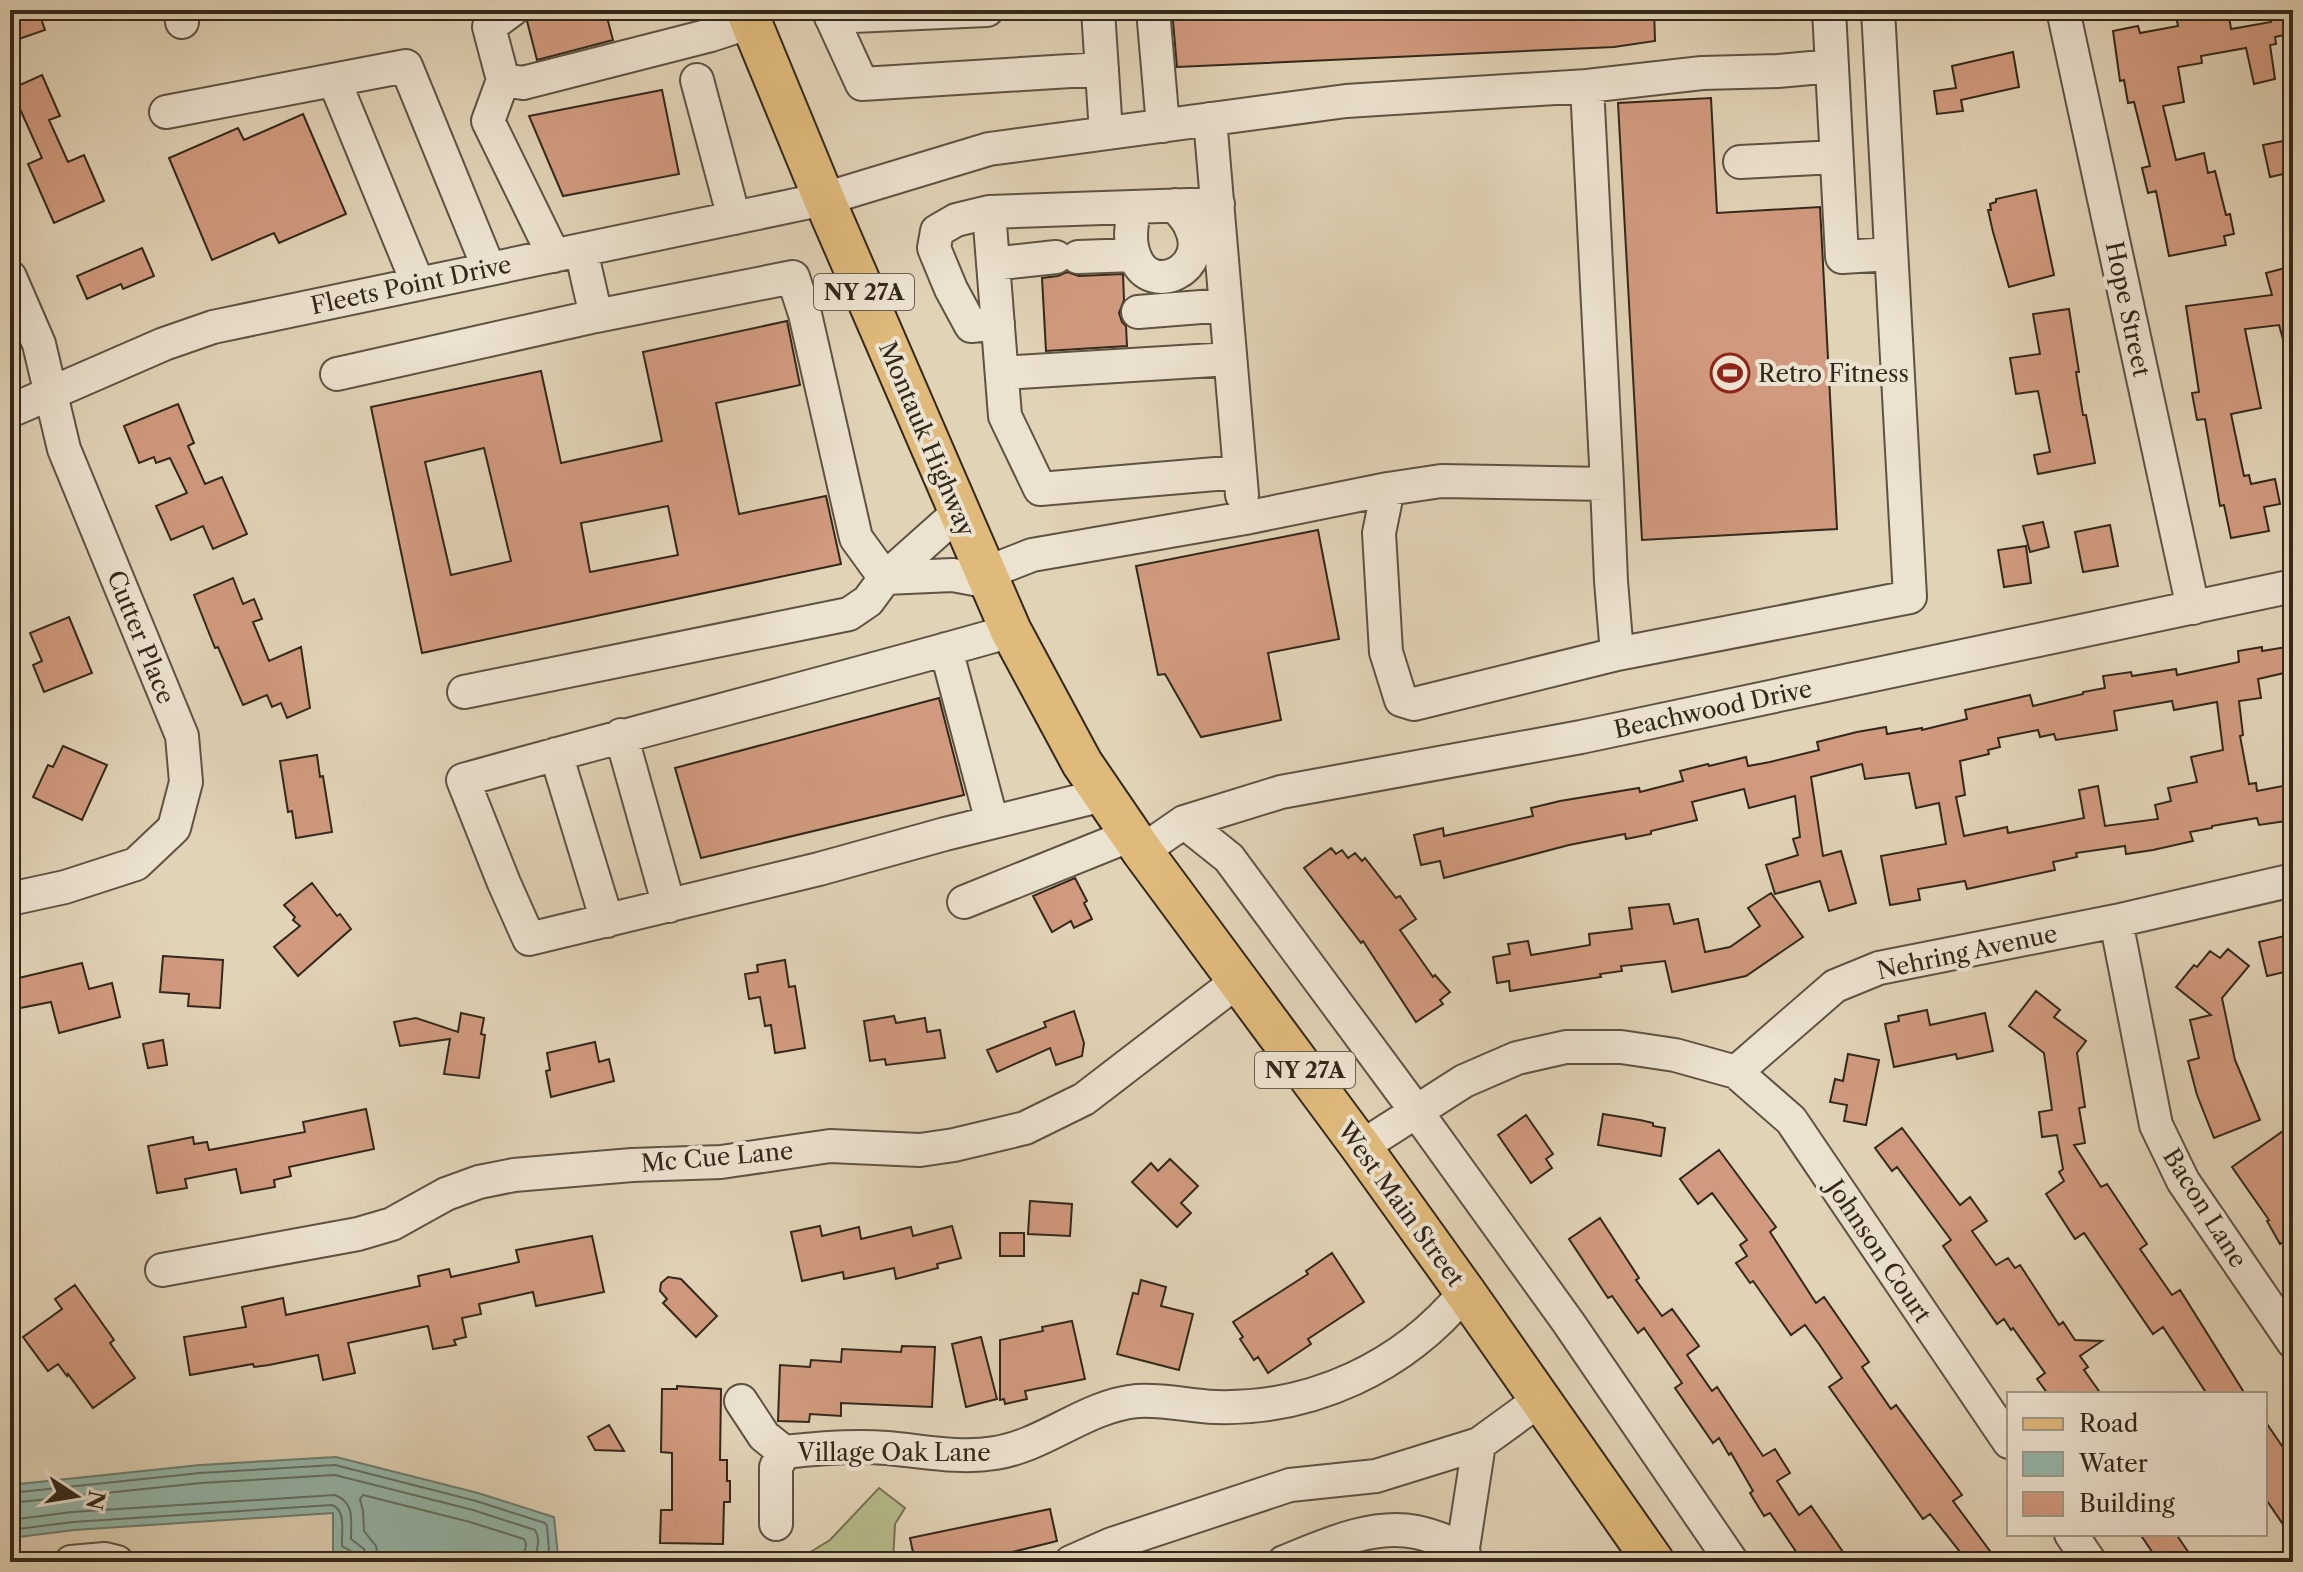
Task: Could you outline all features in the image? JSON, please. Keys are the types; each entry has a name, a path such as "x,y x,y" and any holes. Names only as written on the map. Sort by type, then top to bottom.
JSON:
{"main road":[{"name":"Montauk Highway","path":"748,16 1011,631 1082,763 1136,843"},
{"name":"West Main Street","path":"1136,843 1361,1147 1654,1562"}],"street":[{"path":"987,10 829,14 862,84 1102,69"},
{"path":"1098,10 1106,133"},
{"path":"1153,10 1163,126"},
{"path":"1829,10 1842,257 1891,254"},
{"path":"1388,489 1379,533 1386,652 1401,700 1414,704 1617,654 1910,597 1878,10"},
{"name":"Hope Street","path":"2063,10 2193,608"},
{"path":"503,80 523,83 711,35 748,16"},
{"path":"501,19 503,80 488,121 567,253 596,316"},
{"path":"166,112 406,66 489,269"},
{"name":"Fleets Point Drive","path":"10,411 164,344 213,327 824,199 989,149 1346,101 1832,66"},
{"path":"334,80 418,284"},
{"path":"697,80 734,218"},
{"path":"1587,86 1617,654"},
{"path":"1210,119 1245,518"},
{"path":"1740,162 1836,157"},
{"path":"998,323 971,326 934,248 937,231 956,220 989,212 1218,204"},
{"path":"1134,207 1130,238 1134,255 1142,270 1167,277 1184,271 1191,262 1194,242 1191,226 1175,205"},
{"path":"989,212 1005,416 1040,489 1239,472"},
{"path":"993,264 1134,255"},
{"name":"Cutter Place","path":"10,277 39,344 64,449 182,736 186,782 174,828 136,864 65,887 10,899"},
{"path":"337,374 596,316 793,277 805,314 856,538 885,578"},
{"path":"1138,312 1226,305"},
{"path":"1002,373 1230,359"},
{"path":"885,578 953,575 988,578 1032,555 1441,481 1607,484"},
{"path":"464,692 849,614 868,601 885,578 959,512"},
{"name":"Beachwood Drive","path":"964,902 1136,843 1184,822 1281,792 1581,737 2293,586"},
{"path":"1011,631 463,780 529,939 1103,795"},
{"path":"946,649 992,822"},
{"path":"621,735 669,906"},
{"path":"556,754 607,921"},
{"path":"1184,822 1229,858 1568,1322 1732,1562"},
{"name":"Nehring Avenue","path":"1736,1072 1835,986 1879,968 2116,921 2293,880"},
{"name":"Bacon Lane","path":"2116,921 2156,1125 2183,1181 2293,1342"},
{"name":"Mc Cue Lane","path":"162,1270 358,1234 392,1224 446,1194 479,1182 514,1175 632,1165 721,1162 830,1146 920,1150 1025,1128 1084,1099 1239,980"},
{"path":"1361,1147 1464,1081 1517,1058 1566,1047 1621,1047 1661,1053 1736,1072"},
{"name":"Johnson Court","path":"1736,1072 1791,1120 2007,1439"},
{"name":"Village Oak Lane","path":"776,1524 776,1467 784,1452 865,1447 963,1456 995,1453 1030,1445 1081,1418 1135,1401 1215,1407 1267,1404 1319,1393 1367,1374 1402,1350 1449,1311 1465,1292"},
{"path":"1071,1562 1112,1544 1290,1485 1376,1476 1479,1444 1541,1399"},
{"path":"741,1401 764,1436 784,1452"},
{"path":"1284,1562 1325,1546 1354,1550 1381,1530 1415,1531 1464,1555 1479,1444"},
{"path":"2072,1536 2090,1562"},
{"path":"71,1562 105,1559 117,1562"}],"green space":[{"path":"879,1488 905,1508 895,1524 893,1562 794,1562 830,1540"}],"water":[{"path":"336,1457 478,1493 554,1517 558,1555 550,1562 495,1559 494,1562 362,1562 333,1554 333,1513 74,1530 10,1538 10,1485 200,1465"}],"building":[{"path":"10,10 38,10 45,30 10,42"},
{"path":"541,10 605,10 613,40 537,60 527,21 530,13"},
{"path":"1172,10 1654,10 1655,41 1614,47 1177,67"},
{"path":"2175,10 2228,10 2231,29 2271,22 2269,10 2293,10 2293,33 2275,37 2276,44 2270,45 2275,79 2254,84 2246,48 2201,56 2202,63 2178,67 2184,102 2163,106 2176,160 2204,153 2208,173 2215,171 2234,234 2224,236 2226,245 2169,256 2156,191 2148,193 2142,168 2150,166 2134,102 2128,103 2124,80 2120,81 2113,31 2138,26 2140,33 2178,26"},
{"path":"2013,52 2019,87 1961,100 1963,111 1937,114 1934,91 1956,88 1952,66"},
{"path":"42,75 60,116 49,120 68,162 84,155 104,201 54,223 28,164 42,158 11,89"},
{"path":"662,90 679,174 563,196 529,116"},
{"path":"1711,98 1717,213 1820,207 1837,529 1642,540 1618,103"},
{"path":"303,114 346,214 279,243 274,233 212,260 169,158 238,128 244,140"},
{"path":"2293,139 2293,172 2270,177 2263,145"},
{"path":"2036,190 2054,275 2009,287 1988,210 1991,210 1990,204 1996,199"},
{"path":"142,248 154,276 123,289 121,284 87,299 77,276"},
{"path":"2293,266 2293,349 2286,350 2279,325 2245,329 2261,408 2231,414 2244,476 2249,475 2251,484 2275,479 2280,504 2264,507 2269,531 2231,538 2224,505 2220,506 2205,419 2197,420 2192,393 2199,392 2186,306 2272,295 2266,273"},
{"path":"1067,272 1079,276 1123,274 1124,300 1119,313 1126,326 1127,346 1046,351 1042,278"},
{"path":"2069,309 2083,415 2086,415 2095,463 2038,474 2034,455 2050,452 2038,391 2016,394 2010,358 2040,354 2033,314"},
{"path":"787,321 800,385 716,403 739,514 826,496 841,564 422,653 371,407 541,371 561,463 662,441 643,352","holes":["484,448 511,561 451,575 425,462","668,506 678,555 590,572 581,523"]},
{"path":"178,404 194,443 188,446 205,484 222,477 247,534 213,549 203,526 171,540 156,506 187,493 170,458 156,463 154,457 139,463 124,426"},
{"path":"2043,522 2049,547 2030,552 2023,526"},
{"path":"2110,525 2118,566 2083,572 2075,532"},
{"path":"1318,530 1339,639 1268,653 1281,720 1201,737 1165,674 1158,675 1136,566"},
{"path":"2026,546 2031,583 2004,587 1998,550"},
{"path":"233,578 243,604 254,599 262,619 253,622 269,661 301,647 310,708 287,718 281,703 272,707 267,695 243,705 194,595"},
{"path":"69,617 92,673 44,692 33,665 42,661 30,633"},
{"path":"2293,646 2293,671 2258,679 2261,698 2239,701 2243,735 2240,736 2249,784 2256,783 2257,791 2293,784 2293,820 2259,825 2257,818 2212,826 2190,832 2193,841 2153,850 2126,854 2125,846 2076,853 2077,857 2053,862 2055,870 1967,889 1965,881 1918,889 1920,900 1890,905 1881,856 1946,844 1939,803 1916,808 1909,773 1865,779 1862,764 1811,777 1823,856 1841,851 1856,903 1829,911 1820,881 1775,894 1766,865 1798,855 1793,839 1800,837 1795,796 1749,808 1744,789 1692,802 1697,820 1651,831 1651,834 1626,839 1625,834 1569,845 1444,878 1440,861 1421,865 1414,835 1443,828 1444,836 1533,816 1531,808 1560,801 1639,788 1640,792 1683,781 1680,771 1708,764 1746,757 1748,766 1770,762 1819,750 1817,742 1857,732 1886,727 1887,734 1922,730 1967,719 1965,710 2030,695 2033,706 2105,688 2103,676 2131,672 2132,676 2176,669 2177,675 2239,662 2238,651 2262,647 2262,651","holes":["2172,701 2174,710 2217,702 2223,750 2191,757 2197,782 2168,788 2171,801 2155,805 2158,819 2105,826 2098,786 2079,790 2084,818 2008,833 2007,827 1964,836 1956,797 1965,795 1960,761 1989,754 1988,750 2000,747 1998,738 2038,730 2040,737 2054,734 2056,740 2117,730 2114,711"]},
{"path":"939,698 964,795 701,858 675,768"},
{"path":"63,746 107,765 82,820 33,797 48,765 53,767"},
{"path":"317,755 332,832 296,838 292,811 288,812 280,761"},
{"path":"1331,848 1336,854 1342,850 1348,858 1355,853 1362,861 1365,858 1396,898 1400,896 1416,919 1400,930 1433,977 1435,975 1450,992 1440,1000 1443,1004 1416,1022 1363,941 1361,943 1304,868"},
{"path":"1075,878 1092,919 1074,928 1071,921 1052,932 1033,896"},
{"path":"312,883 351,929 298,976 274,947 300,926 284,905"},
{"path":"1771,893 1803,937 1746,976 1672,992 1665,961 1621,966 1622,971 1600,974 1601,977 1510,991 1509,981 1497,983 1493,957 1510,954 1508,944 1528,941 1531,955 1590,945 1589,934 1632,929 1629,908 1669,904 1674,924 1698,919 1705,952 1730,947 1760,926 1748,908"},
{"path":"2293,934 2293,970 2267,976 2259,942"},
{"path":"2228,949 2249,966 2222,998 2235,1060 2260,1120 2214,1138 2188,1061 2199,1058 2190,1020 2211,1015 2176,987 2210,951 2220,958"},
{"path":"163,956 223,960 220,1008 188,1006 189,994 160,992"},
{"path":"785,960 789,987 795,986 805,1048 775,1053 771,1025 765,1026 760,997 749,999 745,974 758,972 757,965"},
{"path":"82,963 89,989 112,983 120,1017 59,1033 51,1002 10,1010 10,980"},
{"path":"2036,991 2060,1010 2054,1017 2086,1041 2077,1053 2085,1107 2079,1108 2085,1143 2074,1145 2101,1187 2107,1184 2147,1244 2140,1249 2172,1295 2180,1290 2244,1392 2206,1392 2163,1327 2153,1334 2084,1233 2075,1239 2046,1194 2064,1181 2059,1172 2063,1169 2057,1135 2042,1137 2039,1112 2052,1110 2044,1053 2009,1026"},
{"path":"1927,1010 1930,1025 1985,1013 1993,1051 1957,1059 1956,1054 1894,1067 1885,1024 1899,1021 1898,1016"},
{"path":"1074,1011 1084,1043 1082,1056 1056,1065 1050,1048 997,1072 987,1050 1046,1027 1044,1022"},
{"path":"461,1013 484,1018 481,1034 485,1035 479,1078 444,1074 450,1039 400,1046 394,1022 416,1018 458,1032"},
{"path":"894,1016 896,1023 925,1018 927,1032 940,1030 945,1058 886,1065 885,1059 870,1061 864,1021"},
{"path":"163,1040 167,1065 148,1068 143,1044"},
{"path":"595,1042 599,1062 609,1059 614,1081 551,1097 546,1071 550,1070 547,1053"},
{"path":"1848,1054 1879,1060 1866,1125 1844,1121 1847,1105 1830,1102 1835,1079 1843,1081"},
{"path":"366,1109 374,1149 289,1167 291,1176 274,1180 275,1187 241,1193 236,1169 185,1179 187,1188 157,1193 148,1146 193,1137 194,1144 207,1142 209,1150 305,1132 303,1122"},
{"path":"1603,1114 1665,1128 1661,1156 1598,1145"},
{"path":"1526,1115 1553,1154 1546,1159 1552,1168 1531,1183 1498,1135"},
{"path":"2293,1124 2293,1235 2280,1244 2269,1220 2232,1167"},
{"path":"1902,1128 1960,1205 1970,1197 1987,1221 1972,1231 1996,1265 2008,1258 2015,1268 2020,1265 2059,1325 2063,1322 2075,1340 2102,1341 2080,1356 2088,1367 2084,1370 2100,1392 2047,1392 2037,1379 2045,1373 2013,1328 2011,1330 2004,1319 1997,1324 1943,1246 1951,1240 1897,1167 1892,1171 1875,1148"},
{"path":"1719,1150 1776,1227 1770,1232 1816,1303 1824,1297 1869,1362 1862,1367 1891,1409 1896,1405 1962,1495 1953,1501 1998,1562 1968,1562 1930,1514 1923,1519 1829,1387 1842,1378 1819,1344 1805,1325 1791,1335 1753,1281 1750,1283 1736,1263 1747,1256 1740,1245 1747,1240 1712,1193 1698,1204 1680,1179"},
{"path":"1170,1159 1198,1186 1181,1203 1191,1213 1177,1227 1132,1182 1151,1163 1158,1171"},
{"path":"1030,1201 1072,1204 1070,1236 1028,1234"},
{"path":"1600,1218 1639,1278 1636,1280 1662,1316 1672,1309 1699,1346 1687,1355 1712,1391 1717,1387 1763,1456 1775,1449 1790,1473 1777,1481 1799,1515 1811,1506 1850,1562 1803,1562 1770,1513 1764,1516 1731,1453 1729,1455 1719,1438 1713,1443 1675,1388 1682,1383 1644,1328 1638,1333 1612,1296 1608,1298 1569,1239"},
{"path":"820,1226 822,1236 859,1227 861,1239 911,1227 913,1236 952,1226 961,1258 937,1264 938,1268 896,1279 894,1268 844,1279 843,1272 802,1281 791,1232"},
{"path":"1000,1233 1024,1233 1024,1256 1000,1256"},
{"path":"592,1236 604,1292 536,1306 533,1292 479,1304 481,1314 462,1318 466,1337 454,1340 456,1345 433,1349 428,1326 348,1343 355,1373 323,1380 318,1355 190,1375 184,1337 246,1327 242,1307 283,1298 286,1315 420,1286 418,1276 449,1269 451,1277 519,1262 516,1250"},
{"path":"1332,1253 1364,1302 1308,1339 1311,1344 1268,1373 1258,1357 1254,1360 1233,1322 1308,1274 1306,1271"},
{"path":"668,1277 681,1279 717,1316 696,1337 663,1303 667,1299 660,1291 661,1283"},
{"path":"1141,1280 1166,1287 1161,1306 1193,1314 1179,1370 1117,1354 1133,1293 1138,1294"},
{"path":"75,1285 114,1340 110,1343 135,1378 93,1408 58,1364 48,1371 23,1337 62,1309 55,1299"},
{"path":"1072,1321 1085,1379 1025,1391 1027,1399 1005,1404 1004,1399 1000,1400 1000,1340"},
{"path":"981,1337 997,1399 966,1407 952,1344"},
{"path":"902,1346 935,1347 932,1407 841,1403 841,1416 810,1414 809,1422 778,1421 780,1365 810,1367 811,1360 841,1362 842,1349 901,1352"},
{"path":"677,1386 721,1389 720,1460 727,1460 727,1481 730,1481 730,1502 724,1502 723,1544 660,1543 661,1510 672,1510 672,1453 661,1452 662,1389 677,1389"},
{"path":"2267,1424 2293,1462 2293,1539 2267,1501"},
{"path":"609,1425 624,1451 595,1450 588,1437"},
{"path":"1050,1509 1057,1541 972,1562 915,1562 910,1538"},
{"path":"2141,1536 2177,1536 2195,1562 2159,1562"}],"place":[{"name":"Retro Fitness","path":"1730,373"}]}
